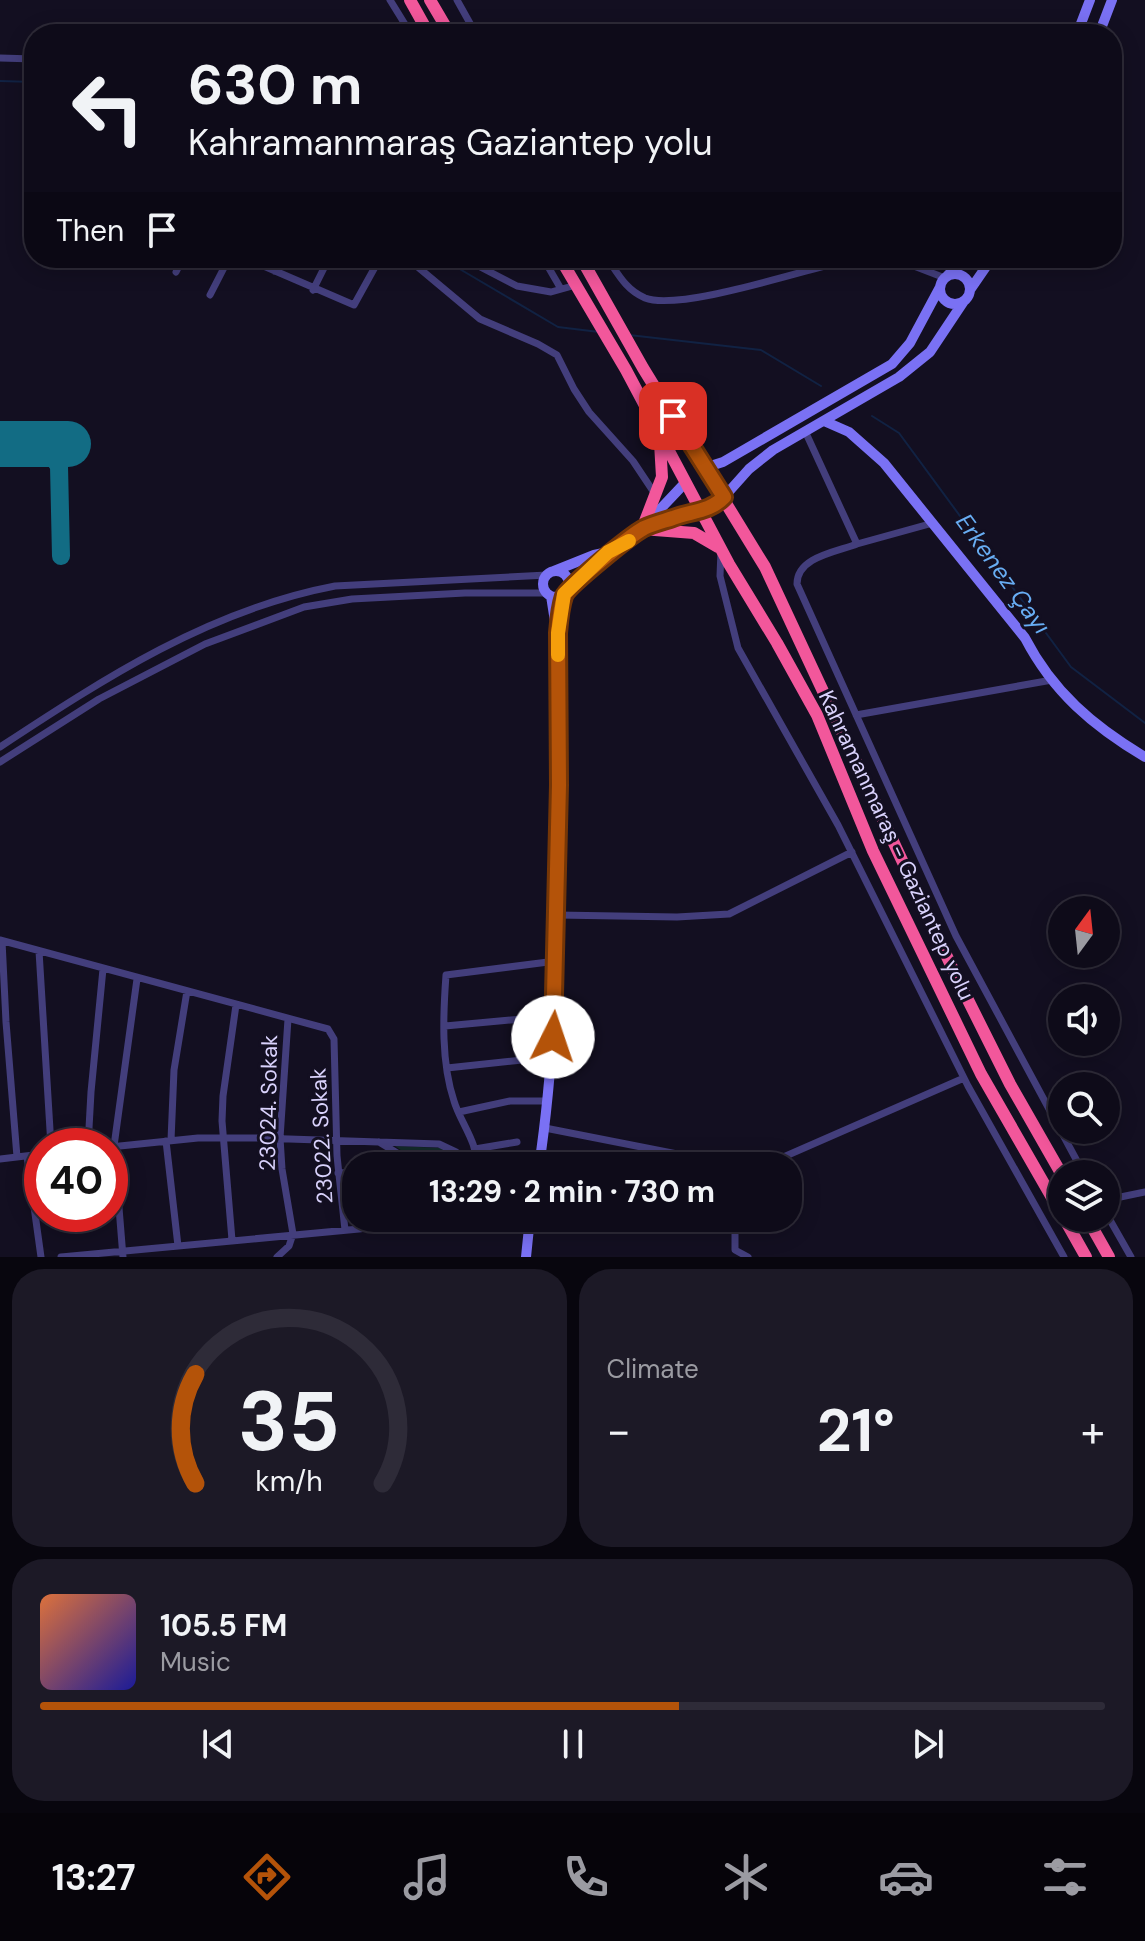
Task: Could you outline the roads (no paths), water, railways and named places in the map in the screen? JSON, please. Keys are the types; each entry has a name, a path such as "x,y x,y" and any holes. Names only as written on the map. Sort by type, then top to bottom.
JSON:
{"highway":[{"path":"410,0 423,24"},
{"path":"430,0 444,24"},
{"name":"Kahramanmaraş - Gaziantep yolu","path":"566,268 626,370 687,490 817,715 873,851 981,1074 1048,1190"},
{"name":"Kahramanmaraş - Gaziantep yolu","path":"587,268 643,368 765,567 996,1057 1054,1160"},
{"path":"659,436 662,477 642,529 694,533 721,549"},
{"path":"687,490 704,468"},
{"path":"699,511 712,507 724,497"},
{"name":"Kahramanmaraş - Gaziantep yolu","path":"1072,1232 1086,1257"},
{"path":"1095,1232 1109,1257"}],"main road":[{"path":"1081,24 1090,0"},
{"path":"1103,24 1112,0"},
{"path":"704,468 723,462 892,364 910,343 943,282 956,268"},
{"path":"724,497 761,459 899,377 930,352 985,268"},
{"path":"943,282 959,275 967,281 970,290"},
{"path":"943,282 945,300 954,304 964,301"},
{"path":"824,421 849,432 884,463 1025,638 1041,669 1060,692 1090,719 1145,757"},
{"path":"549,594 558,597 566,593 608,552 632,539 687,490"},
{"path":"642,529 699,511"},
{"path":"558,633 543,582 550,573 608,552"},
{"path":"541,1152 555,1016 558,633 569,584 566,575 550,573"},
{"path":"526,1257 529,1232"}],"street":[{"path":"390,0 405,24"},
{"path":"457,0 470,24"},
{"path":"0,58 24,59"},
{"path":"176,272 178,268"},
{"path":"210,295 224,268"},
{"path":"267,268 354,305 374,268"},
{"path":"313,290 324,268"},
{"path":"419,268 480,319 557,355 589,412 633,461 656,496"},
{"path":"482,268 517,286 551,292 576,285"},
{"path":"549,268 561,289"},
{"path":"614,268 627,288 659,303 677,302 817,268"},
{"path":"923,268 943,282"},
{"path":"805,431 857,544"},
{"path":"933,523 857,544 805,564 797,579 956,936 1076,1160"},
{"path":"721,549 720,576 738,648 852,852 964,1078 1064,1257"},
{"path":"0,747 85,691 198,629 304,592 335,586 550,573"},
{"path":"0,762 93,703 220,636 304,607 352,599 465,593 549,594"},
{"path":"856,715 1052,680"},
{"path":"85,691 93,703"},
{"path":"557,915 677,917 729,914 852,852"},
{"path":"17,1157 1,941 288,1019"},
{"path":"39,951 50,1128"},
{"path":"475,1152 454,1103 447,1068 446,975 556,961"},
{"path":"89,1128 103,969"},
{"path":"115,1128 137,979"},
{"path":"178,1246 169,1141 174,1070 187,991"},
{"path":"232,1240 222,1138 223,1096 236,1005"},
{"path":"445,1026 555,1016"},
{"name":"23022. Sokak","path":"288,1019 328,1029 334,1039 336,1139 342,1206"},
{"name":"23024. Sokak","path":"288,1019 280,1138 293,1234"},
{"path":"447,1068 551,1057"},
{"path":"545,1128 733,1165 751,1165 772,1162 964,1078"},
{"path":"459,1112 510,1101 546,1101"},
{"path":"128,1145 222,1138 336,1139 447,1145 456,1152"},
{"path":"378,1141 395,1152"},
{"path":"475,1149 517,1142"},
{"path":"0,1159 24,1156"},
{"path":"338,1173 342,1173"},
{"path":"1120,1197 1145,1192"},
{"path":"61,1257 122,1254 342,1230"},
{"path":"39,1232 41,1257"},
{"path":"119,1232 122,1254"},
{"path":"735,1232 735,1250 748,1257"},
{"path":"1117,1232 1131,1257"},
{"path":"277,1257 289,1246 293,1234"}],"waterway":[{"name":"Erkenez Çayı","path":"0,81 24,82"},
{"name":"Erkenez Çayı","path":"458,268 558,327 599,332"},
{"name":"Erkenez Çayı","path":"629,335 761,350 821,386"},
{"name":"Erkenez Çayı","path":"872,416 899,433 1071,667 1145,723"}]}
